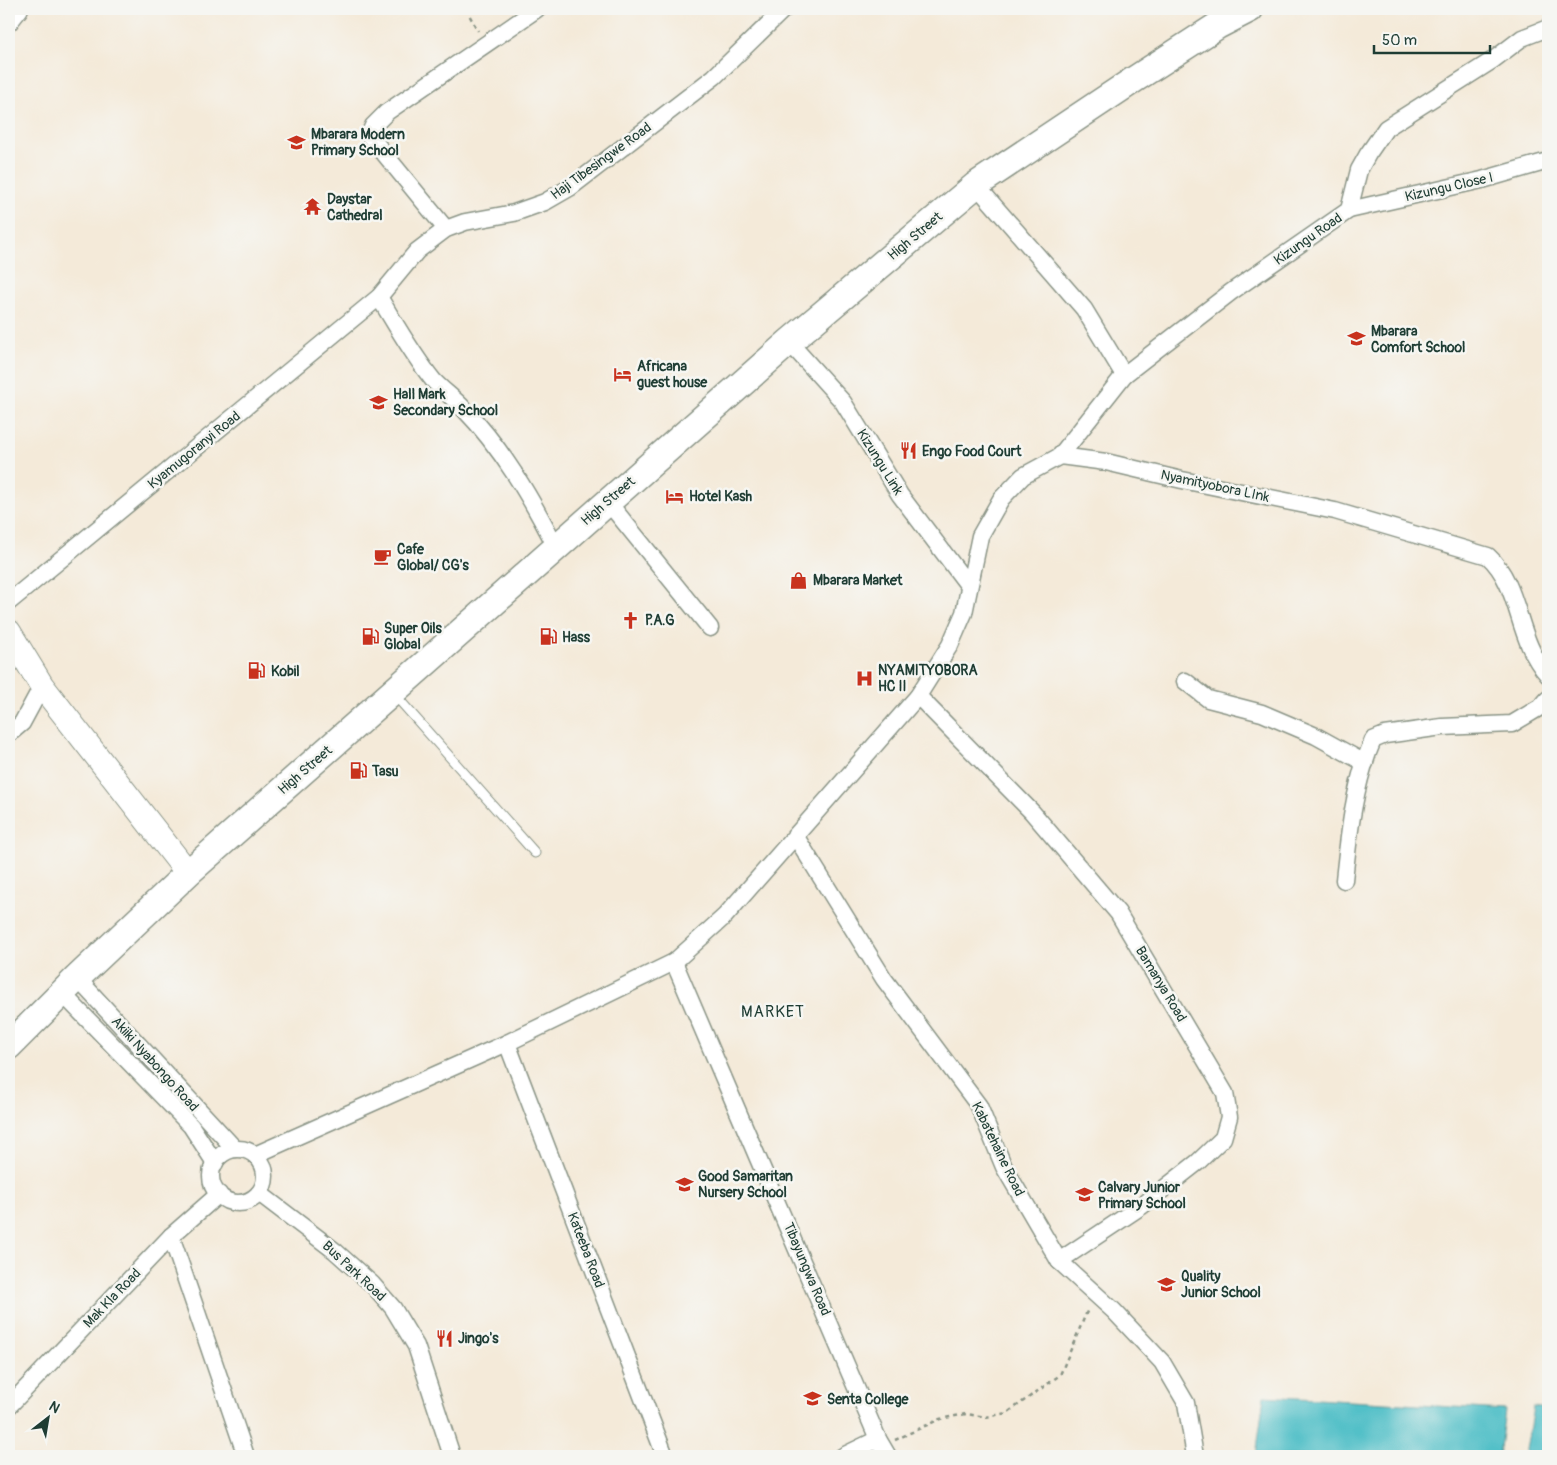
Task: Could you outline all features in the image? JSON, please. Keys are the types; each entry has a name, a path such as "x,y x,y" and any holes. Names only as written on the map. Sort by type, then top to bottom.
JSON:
{"main road":[{"name":"High Street","path":"9,1046 188,873 789,342 976,185 1217,26 1250,9"}],"street":[{"path":"9,23 20,9"},
{"path":"446,229 369,135 373,126 387,112 536,9"},
{"name":"Haji Tibesingwe Road","path":"379,297 417,251 446,229 465,222 514,213 545,202 571,187 714,77 784,9"},
{"name":"Kizungu Road","path":"1060,456 1124,374 1231,292 1349,210 1359,170 1386,128 1494,60 1522,38 1548,28"},
{"name":"Kizungu Close I","path":"1349,210 1482,180 1548,161"},
{"path":"976,185 1084,309 1124,374"},
{"path":"379,297 406,344 434,380 463,408 510,467 528,494 556,547"},
{"name":"Kyamugoranyi Road","path":"9,602 379,297"},
{"name":"Kizungu Link","path":"789,342 843,402 900,495 968,585"},
{"path":"255,1155 507,1043 595,1002 674,962 725,916 918,696 950,645 964,613 968,585 980,536 1001,499 1023,476 1060,456"},
{"name":"Nyamityobora LInk","path":"1060,456 1106,462 1182,480 1335,511 1468,548 1488,556 1501,568 1510,589 1523,634 1536,662 1548,675"},
{"path":"608,502 710,628"},
{"path":"9,632 42,686 188,873"},
{"path":"1185,681 1208,699 1262,713 1316,736 1364,763"},
{"path":"9,734 22,723 42,686"},
{"name":"Bamanya Road","path":"918,696 1032,812 1118,913 1225,1094 1229,1117 1223,1138 1198,1162 1143,1206 1059,1261"},
{"path":"1344,880 1349,834 1364,763 1373,740 1386,735 1442,727 1512,724 1542,706 1548,699"},
{"name":"Kabatehaine Road","path":"796,837 884,979 980,1106 1004,1167 1059,1261 1114,1311 1162,1362 1186,1403 1195,1456"},
{"name":"Tibayungwa Road","path":"674,962 883,1447"},
{"name":"Akiiki Nyabongo Road","path":"70,985 234,1149"},
{"name":"Akiiki Nyabongo Road","path":"70,985 191,1126 215,1163"},
{"name":"Kateeba Road","path":"507,1043 665,1456"},
{"path":"234,1149 246,1150 255,1155 262,1163 265,1174 264,1184 259,1193 246,1201 239,1202 224,1199 212,1182 215,1163 223,1154 234,1149"},
{"name":"Bus Park Road","path":"259,1193 335,1251 372,1284 393,1308 416,1346 452,1456"},
{"name":"Mak Kla Road","path":"9,1406 171,1236 219,1194"},
{"path":"171,1236 246,1456"},
{"path":"843,1456 883,1447"}],"lane":[{"path":"392,692 535,853"}],"path":[{"path":"466,9 485,44"},
{"path":"883,1447 912,1431 940,1419 966,1414 986,1417 1007,1413 1060,1375 1094,1294"}],"water":[{"path":"1264,1396 1505,1410 1499,1456 1256,1456"},
{"path":"1533,1407 1548,1409 1548,1456 1525,1456"}],"place":[{"name":"Mbarara Modern Primary School","path":"297,142"},
{"name":"Daystar Cathedral","path":"313,207"},
{"name":"Mbarara Comfort School","path":"1357,339"},
{"name":"Africana guest house","path":"623,374"},
{"name":"Hall Mark Secondary School","path":"379,402"},
{"name":"Engo Food Court","path":"908,451"},
{"name":"Hotel Kash","path":"675,496"},
{"name":"Cafe Global/ CG's","path":"383,557"},
{"name":"Mbarara Market","path":"799,580"},
{"name":"P.A.G","path":"631,620"},
{"name":"Super Oils Global","path":"370,636"},
{"name":"Hass","path":"548,637"},
{"name":"Kobil","path":"257,671"},
{"name":"NYAMITYOBORA HC II","path":"864,678"},
{"name":"Tasu","path":"358,771"},
{"name":"Good Samaritan Nursery School","path":"684,1184"},
{"name":"Calvary Junior Primary School","path":"1084,1195"},
{"name":"Quality Junior School","path":"1167,1284"},
{"name":"Jingo's","path":"444,1338"},
{"name":"Senta College","path":"813,1399"}],"district":[{"name":"MARKET","path":"773,1012"}]}
